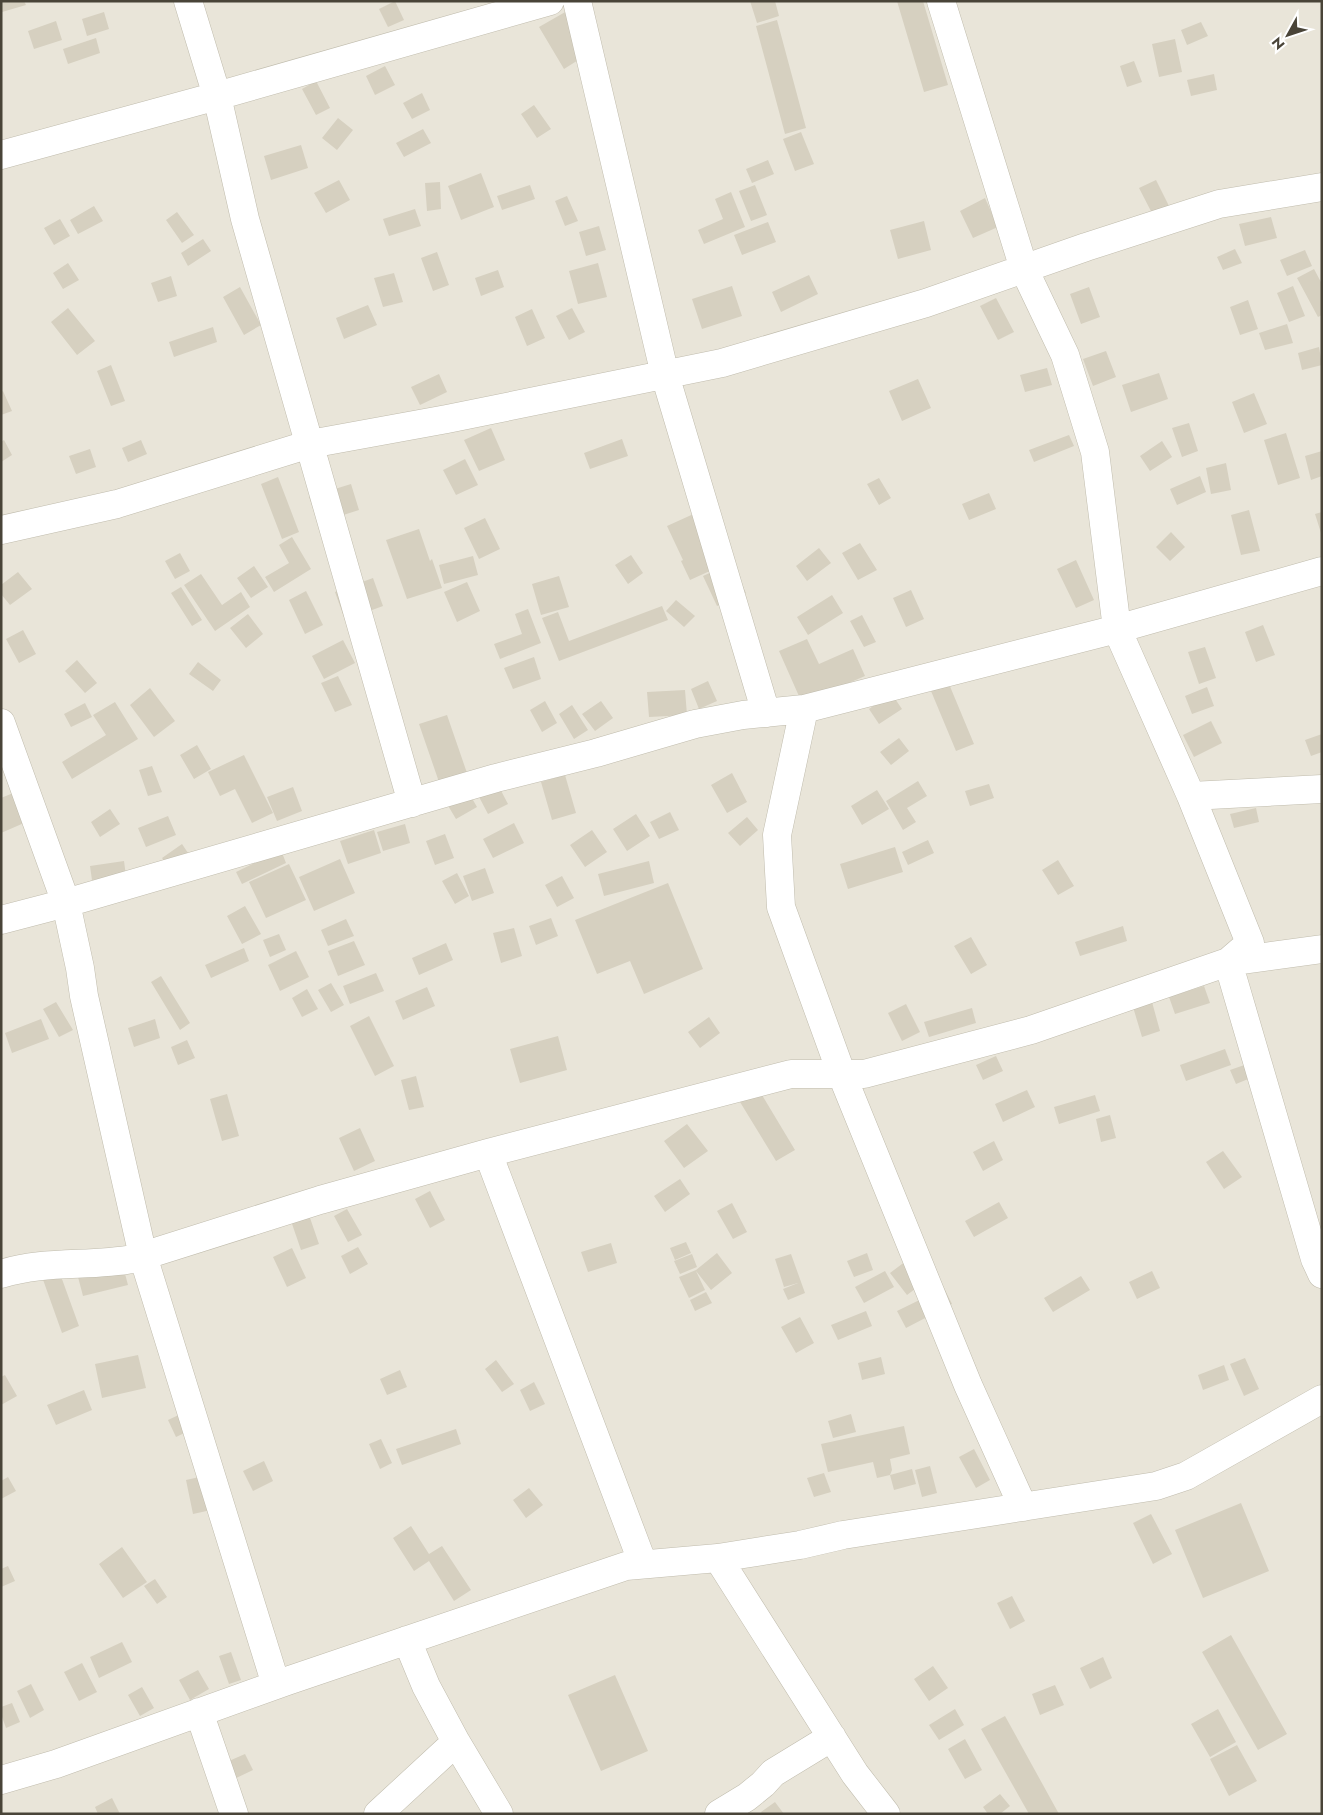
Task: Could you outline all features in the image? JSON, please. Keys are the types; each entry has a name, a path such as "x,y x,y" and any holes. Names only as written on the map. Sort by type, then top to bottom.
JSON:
{"street":[{"path":"188,1 217,96 245,219 412,802"},
{"path":"1,154 217,96 550,1"},
{"path":"577,1 664,375 766,713"},
{"path":"941,1 1024,269 1065,355 1095,452 1116,629 1190,796 1250,943 1228,962"},
{"path":"1,530 117,504 310,444 447,419 722,363 926,303 1219,204 1322,187"},
{"path":"1,920 66,903 496,778 596,753 695,724 743,715 804,709 1116,629 1322,571"},
{"path":"804,709 777,834 781,907 842,1075 968,1385 1023,1507"},
{"path":"1,722 66,903 84,996 143,1256 276,1685"},
{"path":"1190,796 1322,789"},
{"path":"1,1274 35,1266 116,1262 143,1256 320,1200 488,1153 791,1074 864,1074 1031,1030 1228,962 1322,949"},
{"path":"1228,962 1313,1250 1322,1274"},
{"path":"488,1153 643,1564"},
{"path":"1,1780 56,1764 276,1685 626,1566 718,1558 800,1545 843,1535 1156,1486 1186,1476 1322,1399"},
{"path":"718,1558 855,1774 886,1814"},
{"path":"407,1640 426,1686 456,1742 499,1814"},
{"path":"199,1712 234,1814"},
{"path":"719,1814 747,1797 773,1773 832,1737"},
{"path":"378,1814 456,1742"}],"shaded area":[{"path":"1,1 1322,1 1322,1814 1,1814"}],"building":[{"path":"1,1 24,1 26,5 2,12"},
{"path":"395,1 404,20 388,27 379,9"},
{"path":"750,1 775,1 779,16 757,23"},
{"path":"897,1 923,1 948,85 924,92"},
{"path":"567,11 591,52 564,69 539,27"},
{"path":"104,12 109,29 87,36 82,19"},
{"path":"777,20 806,128 785,134 756,26"},
{"path":"56,21 62,40 34,49 28,31"},
{"path":"1201,22 1208,36 1187,45 1181,30"},
{"path":"96,38 100,53 68,64 63,49"},
{"path":"1175,39 1182,72 1159,77 1152,44"},
{"path":"1134,61 1142,82 1127,87 1120,66"},
{"path":"385,66 395,85 375,95 366,76"},
{"path":"1214,74 1217,90 1191,96 1187,80"},
{"path":"316,81 330,108 316,115 302,89"},
{"path":"422,93 430,110 412,119 403,103"},
{"path":"534,105 551,129 537,138 521,114"},
{"path":"338,118 353,130 337,150 322,138"},
{"path":"423,129 431,143 404,157 396,143"},
{"path":"801,132 814,164 795,171 783,139"},
{"path":"301,145 308,168 271,180 264,156"},
{"path":"768,160 774,174 752,183 746,169"},
{"path":"481,173 494,207 461,220 448,186"},
{"path":"339,180 350,200 326,213 314,193"},
{"path":"1156,180 1170,208 1154,217 1139,188"},
{"path":"440,182 441,209 427,211 425,183"},
{"path":"530,185 535,199 502,210 497,196"},
{"path":"755,185 767,215 751,221 739,191"},
{"path":"731,192 745,227 704,244 698,230 723,219 715,199"},
{"path":"567,196 578,221 565,226 555,201"},
{"path":"985,198 998,227 973,238 960,211"},
{"path":"94,206 103,221 78,234 70,220"},
{"path":"415,209 421,226 389,236 383,219"},
{"path":"177,212 194,235 182,243 166,220"},
{"path":"1271,217 1277,238 1245,246 1239,224"},
{"path":"60,219 70,236 54,245 44,228"},
{"path":"924,221 931,250 898,259 890,230"},
{"path":"768,222 776,242 742,255 734,235"},
{"path":"599,226 606,250 586,256 579,232"},
{"path":"203,239 211,251 188,266 181,253"},
{"path":"1235,249 1242,263 1223,270 1217,257"},
{"path":"1305,250 1312,266 1287,276 1280,260"},
{"path":"437,252 449,285 433,291 421,258"},
{"path":"68,263 79,280 63,289 53,273"},
{"path":"598,263 607,297 578,304 569,271"},
{"path":"1314,269 1322,284 1322,315 1318,317 1297,278"},
{"path":"498,270 504,287 481,296 475,278"},
{"path":"394,273 403,302 383,307 374,278"},
{"path":"809,275 818,294 781,312 772,292"},
{"path":"171,276 177,296 158,302 151,283"},
{"path":"732,286 742,316 702,329 692,299"},
{"path":"1293,286 1305,316 1289,322 1277,293"},
{"path":"240,287 261,325 244,335 223,297"},
{"path":"1089,287 1100,317 1081,324 1070,294"},
{"path":"996,298 1014,332 998,340 980,306"},
{"path":"1248,300 1258,329 1240,335 1230,307"},
{"path":"368,305 377,325 344,339 336,318"},
{"path":"68,308 95,341 77,355 51,322"},
{"path":"572,308 585,332 569,340 556,316"},
{"path":"532,309 545,338 527,346 515,317"},
{"path":"1287,324 1293,343 1265,350 1259,333"},
{"path":"213,327 217,342 174,357 169,342"},
{"path":"1319,347 1322,365 1302,370 1298,353"},
{"path":"1106,351 1116,377 1093,386 1083,359"},
{"path":"111,365 125,401 111,406 97,371"},
{"path":"1047,368 1052,385 1025,392 1020,375"},
{"path":"1159,373 1168,399 1131,412 1122,385"},
{"path":"439,374 447,392 420,405 411,387"},
{"path":"918,379 931,408 902,421 889,391"},
{"path":"3,391 12,411 1,415 1,392"},
{"path":"1254,393 1267,424 1244,433 1232,402"},
{"path":"1189,423 1198,451 1182,457 1172,428"},
{"path":"491,428 505,460 479,471 464,440"},
{"path":"1286,433 1300,478 1278,485 1264,440"},
{"path":"1069,435 1074,446 1034,462 1029,450"},
{"path":"622,439 628,456 590,469 584,453"},
{"path":"4,440 12,455 1,462 1,442"},
{"path":"141,440 147,454 128,462 122,448"},
{"path":"1162,441 1172,457 1150,471 1140,456"},
{"path":"90,449 96,467 76,474 69,456"},
{"path":"1322,451 1322,476 1311,480 1305,456"},
{"path":"465,459 478,485 456,495 443,470"},
{"path":"1226,463 1231,490 1211,494 1206,468"},
{"path":"1200,476 1206,492 1177,505 1170,489"},
{"path":"278,477 299,532 282,539 261,484"},
{"path":"879,478 891,498 879,505 867,484"},
{"path":"351,484 359,510 318,523 309,497"},
{"path":"989,493 996,509 969,520 962,504"},
{"path":"709,507 734,560 690,580 667,526"},
{"path":"1249,510 1260,551 1241,555 1231,515"},
{"path":"1322,512 1322,533 1321,533 1315,514"},
{"path":"485,518 500,549 479,559 464,528"},
{"path":"419,529 442,588 407,599 386,540"},
{"path":"1171,532 1185,547 1170,561 1156,547"},
{"path":"292,537 311,569 274,592 265,577 289,563 279,545"},
{"path":"860,543 877,570 858,580 842,553"},
{"path":"819,548 831,563 807,581 796,566"},
{"path":"180,553 190,571 175,579 165,561"},
{"path":"631,555 643,573 628,584 615,565"},
{"path":"473,556 478,575 444,584 439,565"},
{"path":"1076,560 1094,600 1076,608 1057,569"},
{"path":"731,563 746,593 717,606 703,576"},
{"path":"254,566 268,587 251,598 237,578"},
{"path":"18,572 32,589 10,605 1,594 1,585"},
{"path":"201,574 222,605 241,592 250,607 215,631 184,585"},
{"path":"559,576 569,607 541,615 532,584"},
{"path":"373,578 383,606 345,620 335,592"},
{"path":"467,582 480,611 457,622 444,592"},
{"path":"181,587 202,620 192,626 171,593"},
{"path":"911,590 924,619 906,627 893,598"},
{"path":"306,591 323,625 305,634 289,600"},
{"path":"832,595 843,613 808,635 797,617"},
{"path":"676,600 695,616 684,627 666,611"},
{"path":"662,606 668,620 559,661 542,618 558,612 569,641"},
{"path":"528,609 541,643 500,659 494,644 522,634 515,614"},
{"path":"248,614 263,634 246,648 230,628"},
{"path":"862,615 876,642 864,647 850,621"},
{"path":"1263,625 1275,655 1256,662 1245,632"},
{"path":"23,630 36,654 19,663 6,639"},
{"path":"807,639 819,664 853,649 865,676 802,703 779,651"},
{"path":"343,640 355,663 324,679 312,656"},
{"path":"1205,647 1216,678 1199,684 1188,652"},
{"path":"534,657 541,679 513,689 504,668"},
{"path":"77,660 97,683 85,693 65,671"},
{"path":"198,662 221,680 213,691 189,674"},
{"path":"338,676 352,705 335,712 321,683"},
{"path":"708,681 717,701 699,709 691,689"},
{"path":"949,684 974,744 956,751 931,691"},
{"path":"1207,687 1214,706 1192,714 1185,696"},
{"path":"150,688 175,721 154,737 130,705"},
{"path":"685,690 687,715 649,717 647,692"},
{"path":"891,693 902,709 879,724 869,709"},
{"path":"545,701 557,723 542,732 530,710"},
{"path":"601,701 613,718 595,731 582,714"},
{"path":"115,702 138,739 72,779 62,762 106,735 93,715"},
{"path":"85,703 92,717 71,727 64,714"},
{"path":"572,705 588,730 574,739 559,714"},
{"path":"447,715 467,773 439,782 419,724"},
{"path":"1211,721 1222,743 1194,757 1183,735"},
{"path":"1322,734 1322,752 1311,756 1305,740"},
{"path":"899,738 909,751 891,765 880,752"},
{"path":"197,745 211,769 194,779 180,755"},
{"path":"244,755 273,813 252,823 235,789 220,796 208,772"},
{"path":"152,766 162,792 148,796 139,770"},
{"path":"732,773 747,802 727,813 711,785"},
{"path":"565,775 576,813 552,820 541,782"},
{"path":"462,781 477,807 456,819 441,794"},
{"path":"918,781 927,796 907,808 916,822 903,830 886,801"},
{"path":"35,784 47,813 1,833 1,798"},
{"path":"989,784 994,798 970,806 965,791"},
{"path":"498,785 508,804 488,814 478,795"},
{"path":"293,787 302,811 277,821 267,797"},
{"path":"877,790 889,809 862,825 851,806"},
{"path":"1256,808 1259,822 1234,828 1230,814"},
{"path":"110,809 120,824 100,837 91,822"},
{"path":"670,812 679,830 659,839 650,822"},
{"path":"636,814 650,836 627,851 613,829"},
{"path":"168,816 176,835 146,847 138,828"},
{"path":"747,817 758,830 740,846 728,833"},
{"path":"514,823 524,843 493,858 483,839"},
{"path":"405,824 410,843 383,851 377,832"},
{"path":"374,830 381,853 348,864 340,841"},
{"path":"592,830 607,852 585,867 570,845"},
{"path":"445,834 454,858 435,865 426,841"},
{"path":"928,840 934,853 908,865 902,852"},
{"path":"182,844 192,859 173,872 162,858"},
{"path":"895,847 903,872 848,889 840,864"},
{"path":"281,850 286,863 242,884 236,872"},
{"path":"340,859 355,893 314,911 299,877"},
{"path":"1058,860 1074,886 1058,895 1042,870"},
{"path":"124,861 126,876 92,880 90,866"},
{"path":"649,861 654,883 604,896 598,874"},
{"path":"289,864 306,900 266,918 249,882"},
{"path":"485,868 494,893 472,901 463,876"},
{"path":"457,873 469,896 455,904 442,881"},
{"path":"562,876 574,898 557,907 545,885"},
{"path":"668,883 703,969 644,994 630,961 597,974 575,920"},
{"path":"245,906 261,934 242,944 227,916"},
{"path":"551,918 558,936 536,945 529,926"},
{"path":"346,919 354,936 328,946 321,930"},
{"path":"1123,926 1127,941 1080,956 1075,942"},
{"path":"514,928 522,956 501,963 493,933"},
{"path":"279,934 286,950 270,957 263,940"},
{"path":"971,937 987,965 971,974 954,946"},
{"path":"354,941 365,965 338,976 328,951"},
{"path":"446,943 453,960 419,975 412,958"},
{"path":"244,948 249,961 211,978 205,965"},
{"path":"296,951 309,977 280,991 268,965"},
{"path":"376,973 384,991 350,1004 343,986"},
{"path":"161,976 190,1023 180,1030 151,982"},
{"path":"331,983 344,1005 331,1012 318,990"},
{"path":"1204,986 1210,1003 1175,1014 1169,997"},
{"path":"427,987 435,1006 403,1020 395,1001"},
{"path":"307,989 318,1009 302,1017 292,998"},
{"path":"56,1002 73,1030 59,1037 43,1009"},
{"path":"1152,1002 1160,1031 1142,1037 1133,1007"},
{"path":"906,1004 920,1032 902,1041 888,1013"},
{"path":"972,1008 976,1023 929,1037 924,1022"},
{"path":"369,1016 394,1066 375,1076 350,1026"},
{"path":"709,1017 720,1033 700,1048 688,1032"},
{"path":"41,1019 49,1039 12,1053 5,1033"},
{"path":"155,1019 160,1038 134,1047 128,1028"},
{"path":"558,1036 567,1070 520,1083 510,1049"},
{"path":"187,1040 195,1058 178,1065 171,1047"},
{"path":"1225,1049 1231,1065 1186,1081 1180,1065"},
{"path":"996,1056 1003,1071 983,1080 976,1065"},
{"path":"1253,1062 1258,1075 1236,1084 1230,1070"},
{"path":"416,1076 424,1107 409,1110 401,1080"},
{"path":"759,1090 795,1150 776,1161 740,1102"},
{"path":"1027,1090 1035,1107 1003,1122 995,1104"},
{"path":"227,1094 239,1136 222,1141 210,1099"},
{"path":"1095,1095 1100,1111 1059,1124 1054,1107"},
{"path":"1110,1115 1116,1138 1101,1142 1096,1119"},
{"path":"687,1124 708,1151 684,1168 664,1141"},
{"path":"360,1128 375,1161 354,1171 339,1138"},
{"path":"994,1141 1003,1160 983,1171 973,1152"},
{"path":"1223,1151 1242,1177 1224,1189 1206,1162"},
{"path":"680,1179 690,1194 665,1212 654,1196"},
{"path":"430,1191 445,1220 430,1228 415,1199"},
{"path":"999,1202 1008,1218 974,1237 965,1221"},
{"path":"732,1203 747,1232 733,1239 717,1211"},
{"path":"347,1209 362,1235 348,1242 334,1216"},
{"path":"309,1215 319,1244 301,1250 291,1221"},
{"path":"686,1242 691,1253 675,1260 670,1248"},
{"path":"611,1243 617,1263 588,1272 581,1252"},
{"path":"358,1247 368,1264 350,1274 341,1256"},
{"path":"292,1248 306,1278 287,1287 273,1257"},
{"path":"717,1253 732,1273 711,1290 696,1271 705,1290 689,1298 679,1277 696,1270"},
{"path":"867,1253 873,1270 854,1277 847,1261"},
{"path":"692,1254 697,1267 680,1274 674,1261"},
{"path":"791,1254 805,1293 788,1300 783,1289 798,1283 784,1287 775,1259"},
{"path":"910,1258 927,1280 907,1295 890,1273"},
{"path":"123,1266 128,1285 83,1296 78,1277"},
{"path":"58,1268 79,1326 62,1333 41,1274"},
{"path":"885,1271 894,1287 864,1303 855,1287"},
{"path":"1152,1271 1160,1288 1137,1299 1129,1282"},
{"path":"1081,1276 1090,1290 1053,1312 1044,1298"},
{"path":"944,1288 952,1304 906,1328 897,1311"},
{"path":"706,1292 712,1303 695,1311 690,1300"},
{"path":"866,1311 872,1326 838,1340 831,1325"},
{"path":"800,1317 814,1343 796,1353 781,1327"},
{"path":"138,1355 146,1388 102,1398 95,1364"},
{"path":"881,1357 885,1374 862,1380 858,1363"},
{"path":"1245,1358 1259,1389 1244,1396 1230,1364"},
{"path":"496,1360 514,1384 502,1392 485,1369"},
{"path":"1224,1365 1229,1380 1203,1390 1198,1375"},
{"path":"400,1370 407,1387 387,1395 380,1379"},
{"path":"5,1375 17,1396 1,1405 1,1377"},
{"path":"534,1382 545,1404 530,1411 520,1390"},
{"path":"84,1390 92,1410 56,1425 47,1405"},
{"path":"185,1412 193,1429 176,1437 168,1420"},
{"path":"851,1414 856,1432 833,1438 828,1421"},
{"path":"904,1426 910,1454 890,1459 892,1470 890,1475 877,1478 873,1462 828,1472 821,1444"},
{"path":"456,1429 461,1444 402,1465 396,1449"},
{"path":"381,1439 392,1463 380,1469 369,1444"},
{"path":"974,1449 990,1480 976,1488 959,1457"},
{"path":"264,1461 273,1481 253,1491 243,1471"},
{"path":"930,1466 937,1493 922,1497 915,1470"},
{"path":"912,1469 916,1484 894,1490 890,1475"},
{"path":"824,1473 831,1492 814,1497 807,1478"},
{"path":"204,1476 211,1510 193,1514 186,1480"},
{"path":"8,1477 16,1491 1,1499 1,1481"},
{"path":"529,1488 543,1505 526,1518 513,1500"},
{"path":"1241,1503 1269,1571 1203,1598 1175,1530"},
{"path":"1151,1514 1172,1554 1153,1564 1133,1523"},
{"path":"411,1526 429,1554 442,1546 471,1590 454,1601 429,1561 414,1571 393,1538"},
{"path":"122,1547 147,1582 123,1598 99,1564"},
{"path":"8,1566 15,1581 1,1587 1,1569"},
{"path":"155,1579 167,1597 157,1604 144,1586"},
{"path":"1012,1596 1025,1621 1010,1629 997,1603"},
{"path":"1231,1635 1287,1734 1258,1750 1202,1652"},
{"path":"122,1642 132,1662 99,1678 90,1657"},
{"path":"231,1652 241,1680 229,1684 219,1656"},
{"path":"1103,1657 1112,1678 1090,1689 1080,1668"},
{"path":"82,1663 97,1692 79,1701 64,1672"},
{"path":"933,1666 948,1688 929,1701 914,1679"},
{"path":"198,1670 209,1689 190,1700 179,1680"},
{"path":"615,1675 648,1751 601,1771 568,1695"},
{"path":"31,1684 44,1710 30,1718 17,1691"},
{"path":"1055,1685 1064,1705 1040,1715 1032,1694"},
{"path":"142,1687 154,1708 140,1716 128,1695"},
{"path":"12,1703 20,1722 6,1728 1,1714 1,1707"},
{"path":"955,1709 964,1725 939,1740 929,1725"},
{"path":"1218,1709 1236,1742 1210,1757 1191,1724"},
{"path":"1005,1716 1059,1814 1029,1814 981,1729"},
{"path":"965,1739 982,1770 965,1779 948,1749"},
{"path":"1237,1745 1257,1781 1229,1796 1210,1759"},
{"path":"245,1754 253,1770 230,1781 222,1764"},
{"path":"1000,1794 1010,1806 1000,1814 988,1814 983,1807"},
{"path":"112,1798 120,1814 98,1814 95,1807"},
{"path":"775,1802 784,1814 762,1814 761,1812"}]}
